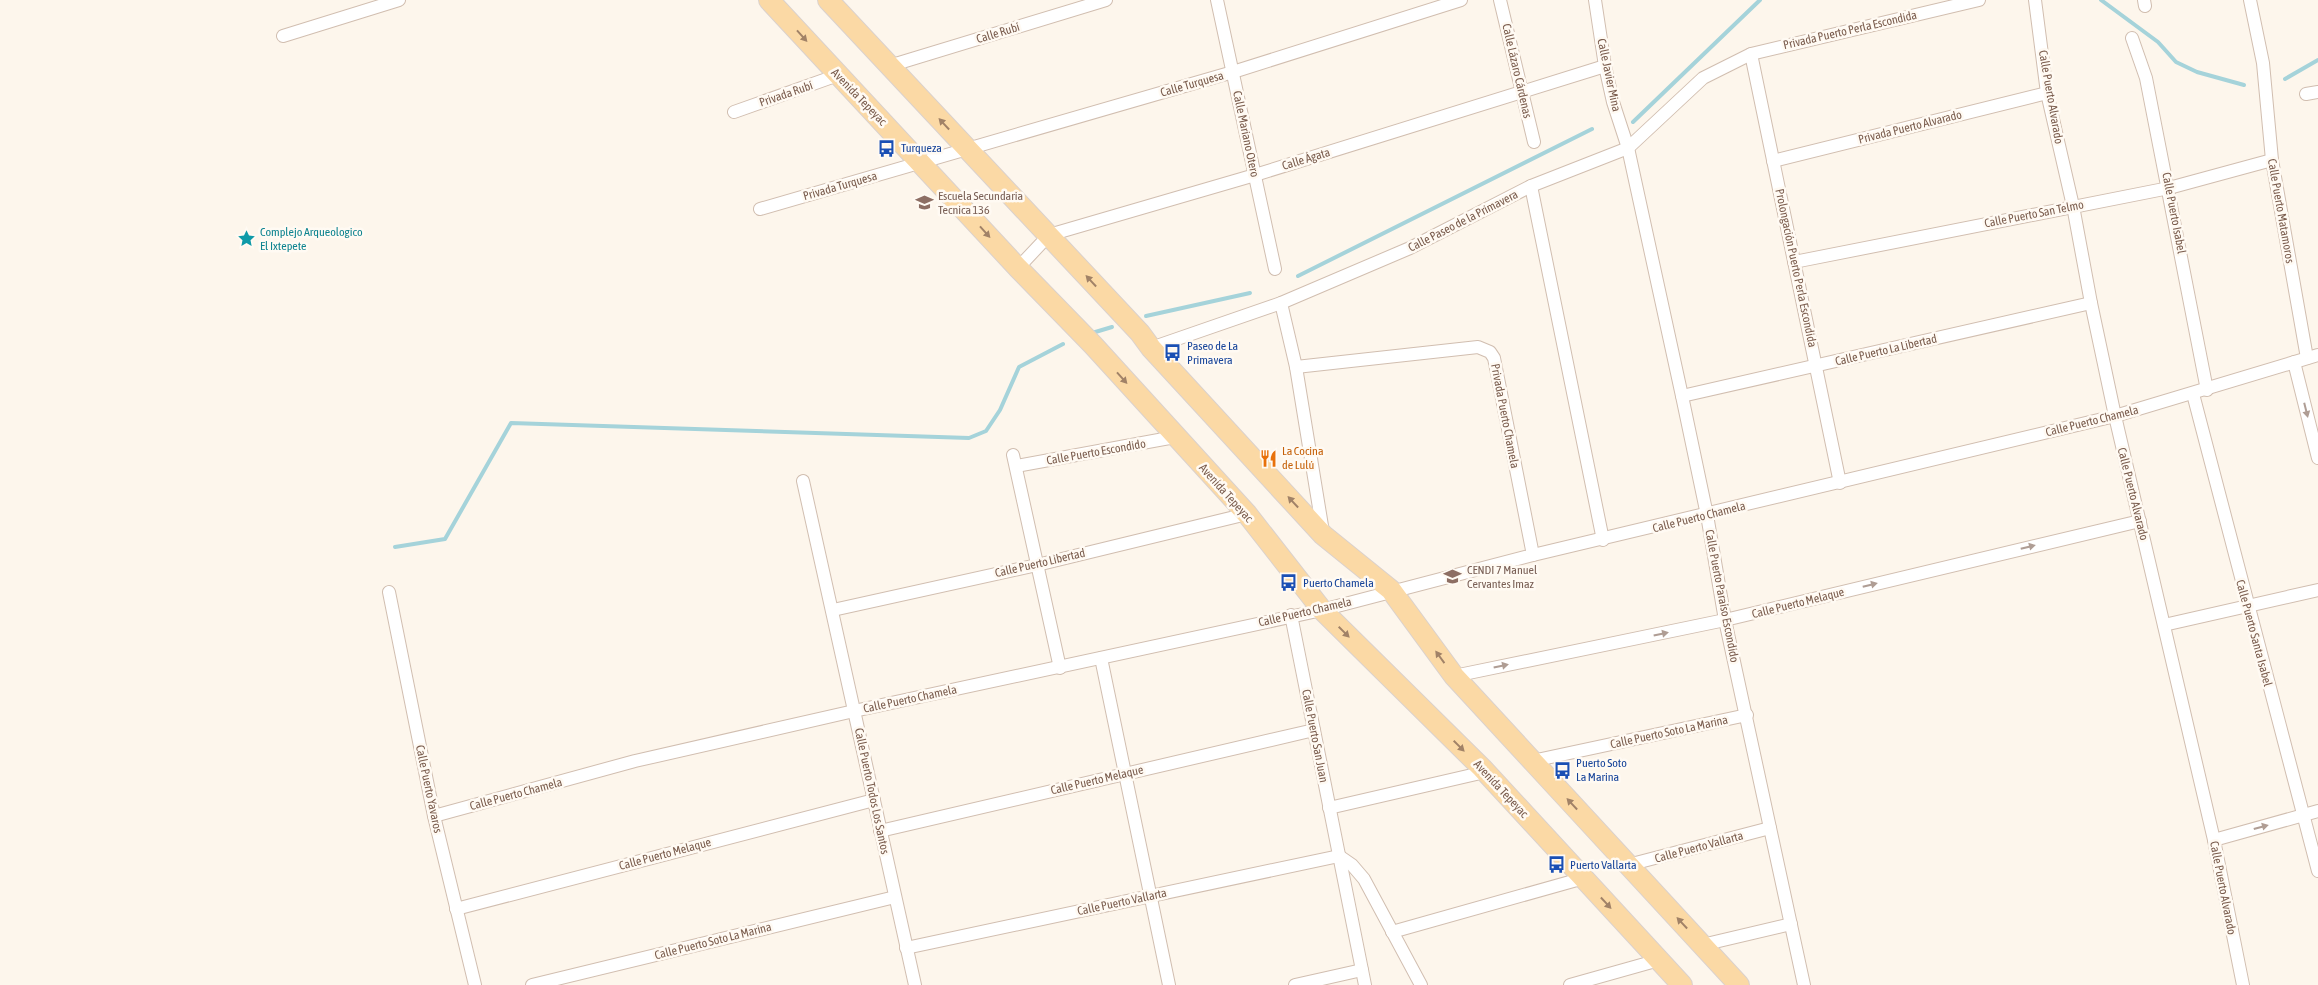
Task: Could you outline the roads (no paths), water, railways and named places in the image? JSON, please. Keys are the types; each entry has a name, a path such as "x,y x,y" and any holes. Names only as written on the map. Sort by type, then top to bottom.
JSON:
{"main road":[{"name":"Avenida Tepeyac","path":"769,0 1018,268 1093,345 1247,514 1322,610 1485,772 1682,985"},
{"path":"828,0 1049,234 1323,535 1391,590 1454,676 1739,985"}],"street":[{"path":"283,36 399,0"},
{"name":"Calle Rubí","path":"890,66 1106,0"},
{"name":"Calle Mariano Otero","path":"1217,0 1275,269"},
{"name":"Calle Turquesa","path":"921,162 1233,72 1462,0"},
{"name":"Calle Lázaro Cárdenas","path":"1500,0 1534,142"},
{"name":"Calle Javier Mina","path":"1595,0 1605,66 1613,102 1628,148"},
{"name":"Privada Puerto Perla Escondida","path":"1751,54 1979,0"},
{"name":"Calle Puerto Alvarado","path":"2035,0 2047,93 2073,206 2091,303 2115,416 2214,840 2242,985"},
{"name":"Calle Puerto Matamoros","path":"2250,0 2263,63 2272,160 2312,357"},
{"name":"Calle Puerto Isabel","path":"2132,38 2146,78 2207,390"},
{"name":"Calle Paseo de la Primavera","path":"1151,348 1281,302 1410,248 1532,186 1628,148 1703,78 1751,54"},
{"name":"Prolongación Puerto Perla Escondida","path":"1751,54 1840,483"},
{"name":"Calle Ágata","path":"1049,234 1255,175 1521,94 1605,66"},
{"name":"Privada Rubí","path":"734,112 838,75"},
{"name":"Privada Puerto Alvarado","path":"1773,161 2047,93"},
{"name":"Calle Puerto Paraíso Escondido","path":"1628,148 1682,396 1725,620 1804,985"},
{"name":"Calle Puerto San Telmo","path":"1794,262 2169,188 2272,160"},
{"name":"Privada Turquesa","path":"760,209 921,162"},
{"path":"1532,186 1603,540"},
{"path":"1018,268 1049,234"},
{"path":"1281,302 1296,367 1323,535"},
{"name":"Calle Puerto La Libertad","path":"1682,396 2091,303"},
{"name":"Privada Puerto Chamela","path":"1296,367 1478,347 1490,352 1494,358 1533,555"},
{"name":"Calle Puerto Chamela","path":"434,816 635,761 854,711 1322,610 1391,590 1533,555 1603,540 2115,416 2312,357"},
{"path":"2294,362 2318,458"},
{"name":"Calle Puerto Santa Isabel","path":"2193,394 2247,607 2318,871"},
{"name":"Calle Puerto Escondido","path":"1036,565 1015,461 1175,437"},
{"name":"Calle Puerto Todos Los Santos","path":"804,481 915,985"},
{"name":"Calle Puerto Libertad","path":"833,610 1036,565 1247,514"},
{"name":"Calle Puerto Melaque","path":"1454,676 1725,620 2140,521"},
{"path":"1036,565 1060,668"},
{"path":"2164,625 2318,590"},
{"name":"Calle Puerto Yavaros","path":"389,592 434,816 475,985"},
{"name":"Calle Puerto San Juan","path":"1290,616 1366,985"},
{"path":"1101,658 1169,985"},
{"name":"Calle Puerto Soto La Marina","path":"1532,761 1747,716"},
{"name":"Calle Puerto Melaque","path":"880,831 1314,730"},
{"path":"1330,808 1485,772"},
{"name":"Calle Puerto Melaque","path":"456,909 874,800"},
{"path":"2214,840 2318,811"},
{"name":"Calle Puerto Vallarta","path":"1628,865 1770,828"},
{"path":"1339,856 1352,865 1364,879 1421,985"},
{"name":"Calle Puerto Vallarta","path":"906,948 1339,856"},
{"path":"1392,932 1584,878"},
{"name":"Calle Puerto Soto La Marina","path":"532,985 895,897"},
{"path":"1702,945 1791,924"},
{"path":"1570,985 1659,960"},
{"path":"1295,985 1362,970"}],"waterway":[{"path":"1633,122 1760,0"},
{"path":"2101,0 2158,42 2176,62 2197,72 2244,85"},
{"path":"2285,79 2318,60"},
{"path":"1298,276 1592,129"},
{"path":"1146,316 1250,293"},
{"path":"1092,333 1112,327"},
{"path":"395,547 445,539 511,423 969,438 986,431 1000,410 1019,367 1063,344"}],"place":[{"name":"Turqueza","path":"887,148"},
{"name":"Escuela Secundaria Tecnica 136","path":"924,203"},
{"name":"Complejo Arqueologico El Ixtepete","path":"246,239"},
{"name":"Paseo de La Primavera","path":"1173,353"},
{"name":"La Cocina de Lulú","path":"1268,458"},
{"name":"CENDI 7 Manuel Cervantes Imaz","path":"1453,577"},
{"name":"Puerto Chamela","path":"1289,583"},
{"name":"Puerto Soto La Marina","path":"1562,770"},
{"name":"Puerto Vallarta","path":"1556,865"}]}
